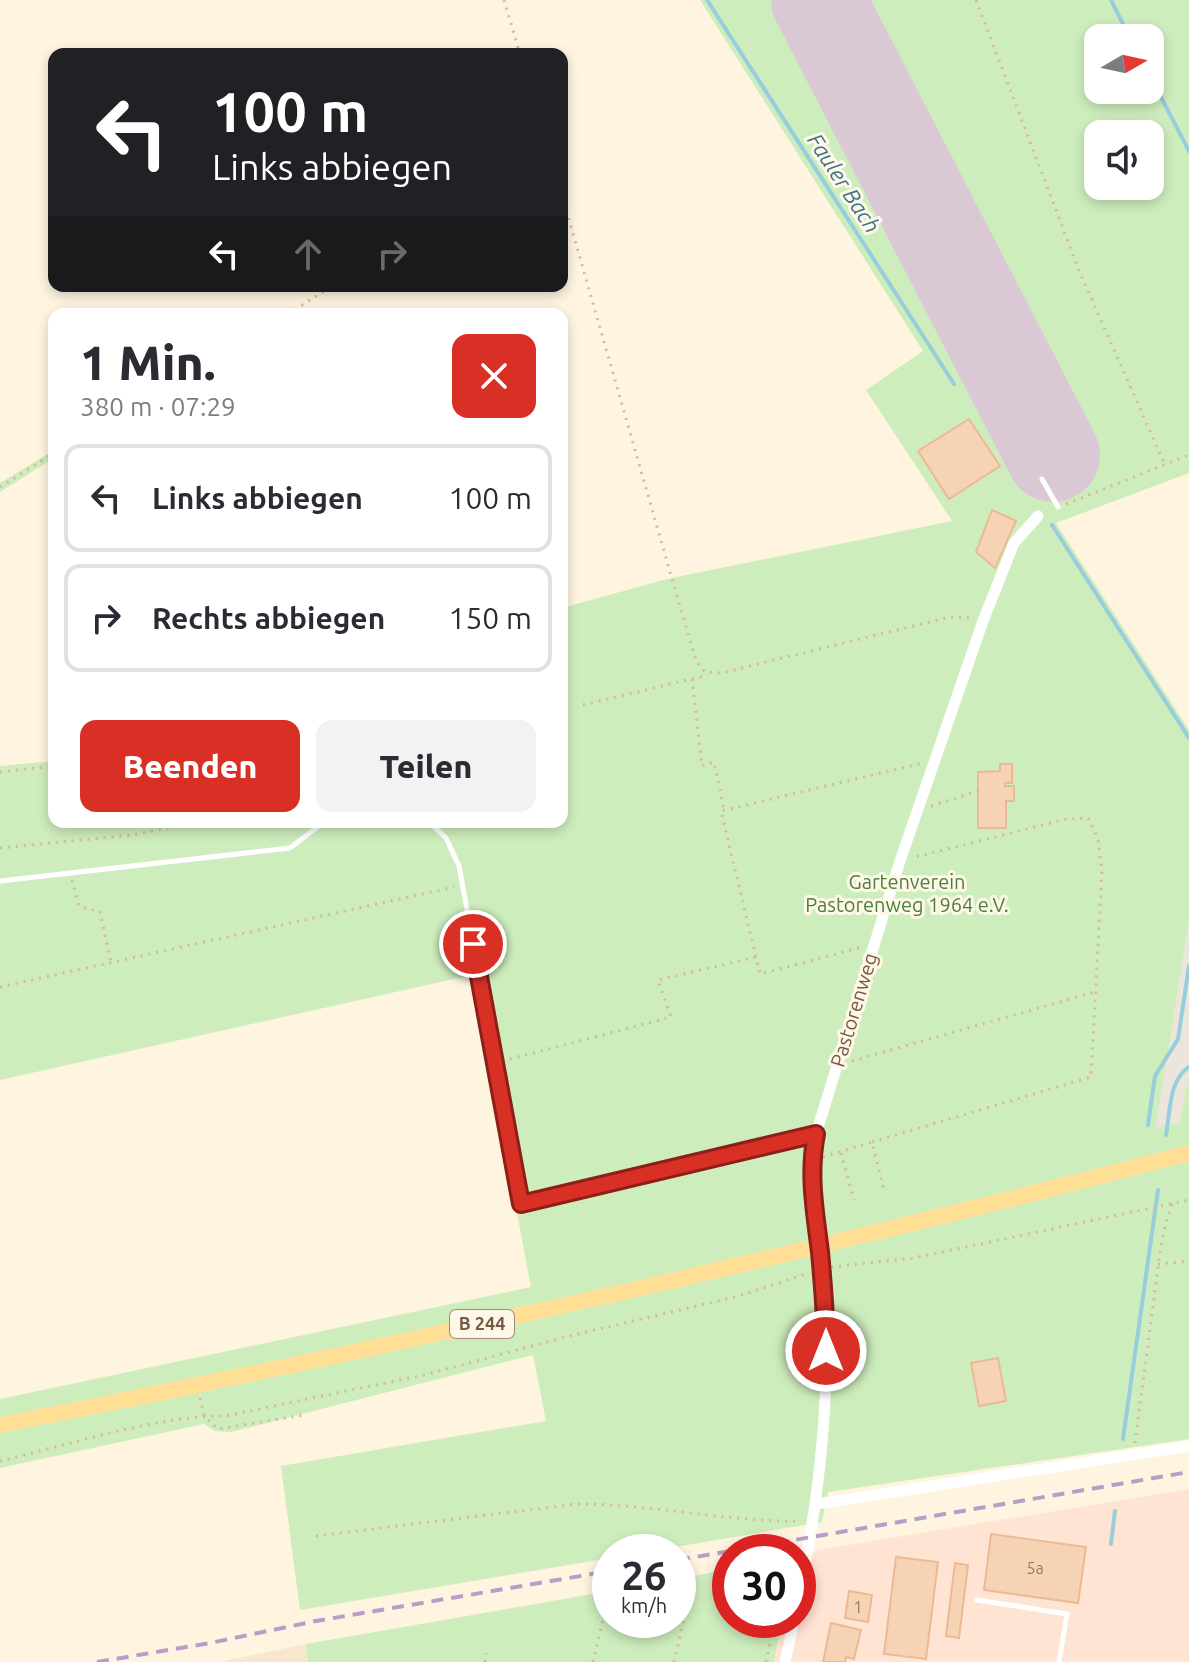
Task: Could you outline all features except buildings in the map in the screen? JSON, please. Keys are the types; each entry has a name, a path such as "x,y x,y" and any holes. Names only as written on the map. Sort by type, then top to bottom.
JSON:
{"main road":[{"name":"B 244","path":"0,1425 198,1387 819,1246 1189,1153"}],"street":[{"name":"Pastorenweg","path":"811,1534 817,1504 826,1351 819,1246 813,1213 811,1160 816,1134 916,811 983,621 1014,543 1038,516"},
{"path":"817,1504 1189,1446"},
{"path":"785,1662 790,1638"}],"lane":[{"path":"1042,479 1058,507"},
{"path":"0,881 290,848 316,828"},
{"path":"438,828 459,866 521,1204 816,1134"},
{"path":"977,1600 1067,1614 1059,1662"}],"path":[{"path":"504,0 518,48"},
{"path":"976,0 1080,273 1165,465"},
{"path":"568,216 696,661 710,674"},
{"path":"297,308 323,292"},
{"path":"1058,507 1189,455"},
{"path":"0,487 48,457"},
{"path":"583,705 950,617 983,621"},
{"path":"692,679 702,766 714,762 725,810"},
{"path":"874,944 760,974 721,811 933,761"},
{"path":"0,772 48,767"},
{"path":"916,811 978,791"},
{"path":"811,1160 1091,1077 1101,854 1088,818 1067,819 900,861"},
{"path":"0,848 132,835 167,828"},
{"path":"71,872 79,906 100,912 112,962"},
{"path":"0,987 462,885"},
{"path":"495,1063 671,1017 658,980 756,957"},
{"path":"836,1066 1095,992"},
{"path":"872,1142 884,1191"},
{"path":"841,1152 854,1200"},
{"path":"0,1461 154,1425 237,1414 424,1375 569,1336 739,1296 821,1269 914,1258 1189,1200"},
{"path":"1133,1455 1158,1264 1173,1203"},
{"path":"1158,1264 1189,1261"},
{"path":"198,1387 204,1416 218,1429 304,1415"},
{"path":"316,1536 577,1504 612,1504 753,1521 813,1521"},
{"path":"593,1662 599,1638"},
{"path":"674,1662 680,1638"},
{"path":"766,1662 770,1643"},
{"path":"485,1662 486,1653"}],"shaded area":[{"path":"1189,921 1189,1076 1179,1123 1156,1128"},
{"path":"1189,1489 1189,1662 774,1662 779,1638 816,1638 818,1550"},
{"path":"306,1644 308,1662 220,1662"}],"green space":[{"name":"Gartenverein Pastorenweg 1964 e.V.","path":"700,0 1189,0 1189,473 1056,523 1189,730 1189,921 1156,1128 1179,1123 1189,1076 1189,1439 828,1492 822,1522 752,1534 712,1534 712,1541 696,1543 696,1534 592,1534 592,1561 300,1610 281,1466 546,1421 533,1355 231,1432 215,1431 204,1424 0,1468 0,1399 531,1287 472,975 0,1080 0,766 48,762 48,828 568,828 568,606 667,579 952,521 866,390 923,351"},
{"path":"48,454 48,462 0,492 0,483"},
{"path":"712,1572 712,1638 779,1638 774,1662 308,1662 306,1644 592,1594 592,1638 696,1638 696,1576"}],"waterway":[{"name":"Fauler Bach","path":"707,0 954,384"},
{"path":"1111,0 1123,24"},
{"path":"1164,103 1189,151"},
{"name":"Fauler Bach","path":"1052,525 1189,738"},
{"path":"1148,1125 1155,1076 1178,1039 1189,966"},
{"path":"1166,1135 1174,1088 1182,1072 1189,1067"},
{"path":"1123,1439 1158,1190"},
{"path":"1111,1544 1115,1511"}],"runway":[{"path":"818,0 1053,455"}],"railway":[{"path":"696,1557 1189,1472"},
{"path":"97,1662 592,1574"}],"route":[{"path":"473,944 521,1204 816,1134 811,1175 825,1296 826,1351"}]}
